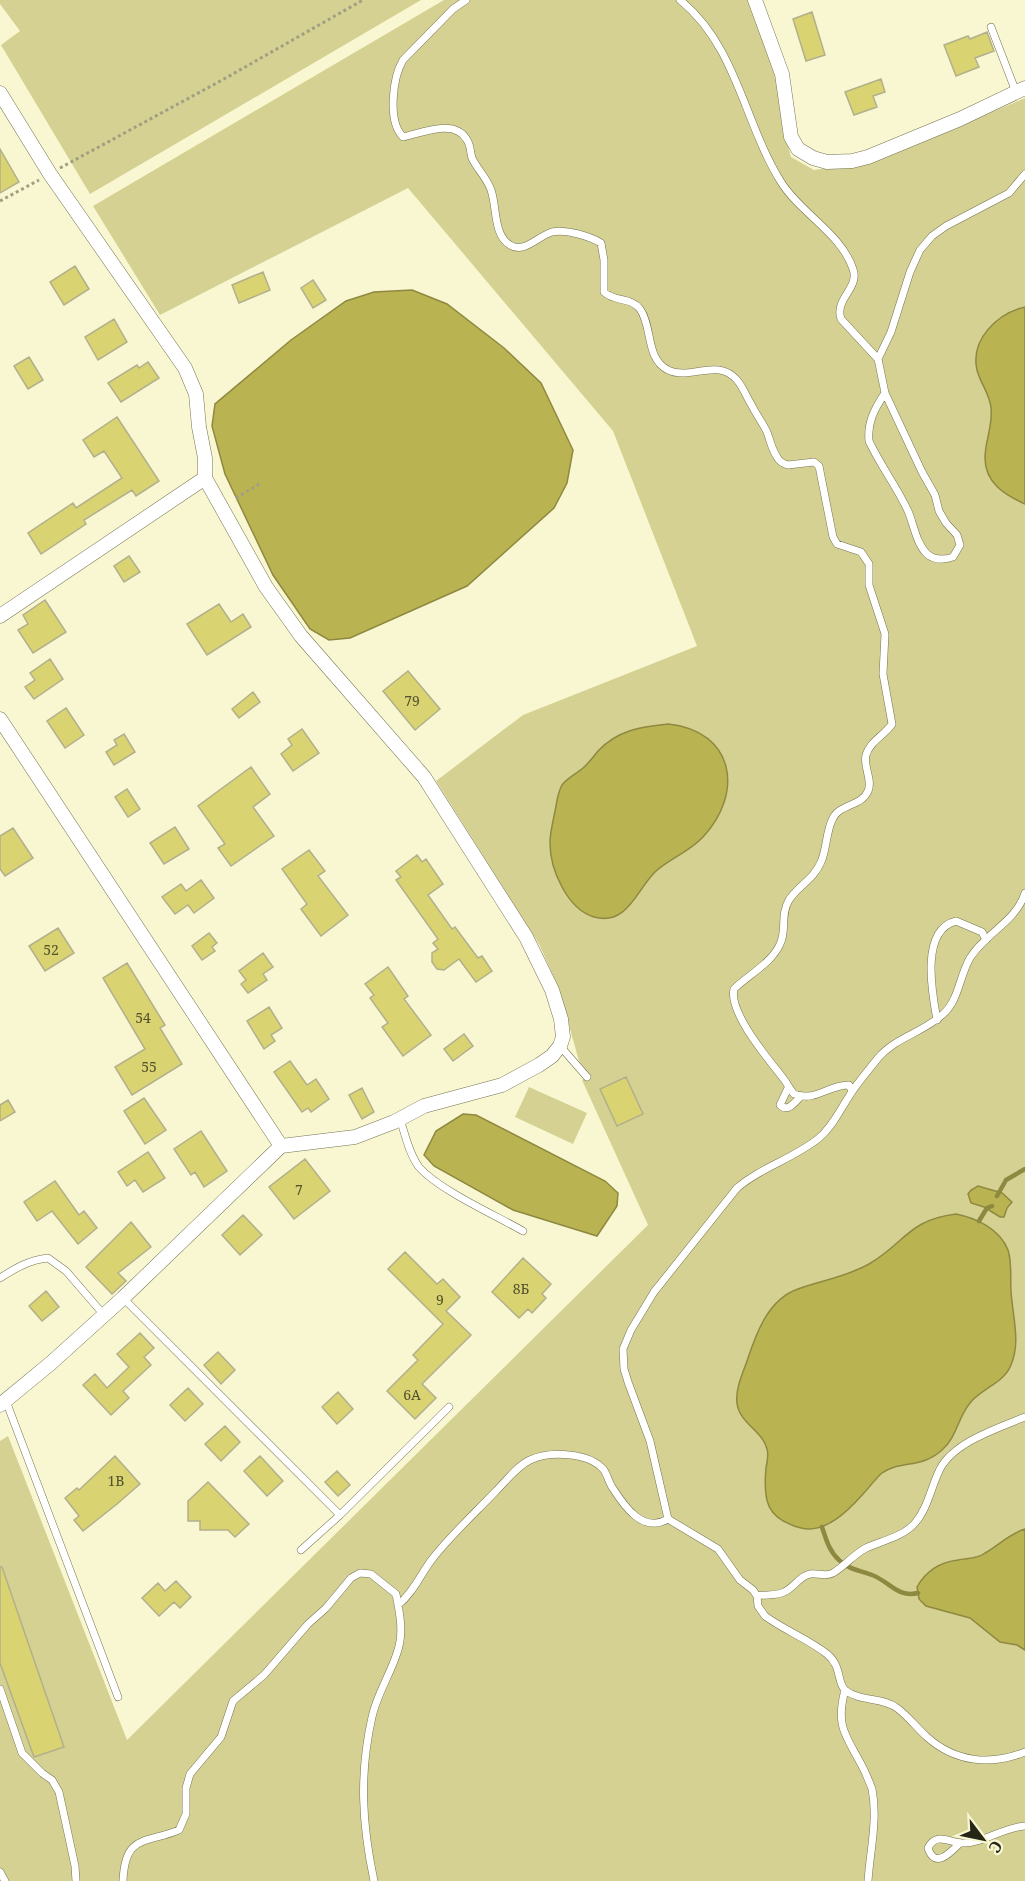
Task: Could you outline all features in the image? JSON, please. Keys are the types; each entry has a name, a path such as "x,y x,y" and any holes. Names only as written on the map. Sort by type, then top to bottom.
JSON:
{"street":[{"path":"755,0 782,74 791,137 798,149 813,158 827,162 852,161 868,157 960,119 1021,90"},
{"path":"0,93 50,174 185,368 196,394 205,458 205,478 266,587 301,636 424,777 526,937 552,990 561,1019 563,1037 560,1047 552,1056 502,1085 424,1106 400,1119 355,1137 281,1146 123,1298 3,1403"},
{"path":"0,616 205,478"},
{"path":"0,719 281,1146"}],"lane":[{"path":"466,0 453,9 398,68 393,84 393,99 396,123 400,133 403,136 446,128 462,133 470,146 471,156 490,187 495,201 499,230 506,242 512,246 523,248 552,232 562,232 601,243 604,260 604,292 612,298 638,306 652,349 665,368 681,373 714,369 729,373 736,379 760,419 777,458 788,465 814,462 819,466 833,537 837,544 861,552 869,564 870,585 885,634 883,674 892,724 875,741 866,756 868,793 838,811 832,818 824,852 815,873 792,895 787,903 783,911 784,933 775,954 734,989 733,995 735,1006 762,1053 786,1081 788,1088 780,1106 787,1108 801,1096"},
{"path":"680,0 700,20 734,73 751,123 779,180 791,197 824,228 849,260 854,271 854,279 839,304 838,312 850,331 878,359 885,393 918,465 935,495 939,511 957,535 960,545 953,557 944,560 936,559 928,556 921,547 908,510 869,441 868,432 872,415 885,393"},
{"path":"991,27 1021,90"},
{"path":"878,359 891,332 920,250 932,236 946,226 1009,192 1025,174"},
{"path":"668,1519 650,1441 624,1369 623,1349 626,1340 654,1292 737,1188 748,1178 784,1160 821,1137 842,1110 852,1091 879,1057 893,1043 937,1020 952,1004 970,959 986,940 1011,918 1020,906 1025,893"},
{"path":"937,1020 930,981 931,962 936,939 941,930 956,921 982,932 986,940"},
{"path":"560,1047 587,1077"},
{"path":"788,1088 801,1096 816,1096 839,1085 849,1085 852,1091"},
{"path":"400,1119 418,1166 436,1181 523,1231"},
{"path":"0,1278 21,1264 34,1259 48,1258 66,1271 104,1315"},
{"path":"123,1298 340,1515"},
{"path":"3,1403 118,1697"},
{"path":"301,1550 340,1515 449,1407"},
{"path":"757,1596 767,1593 783,1593 811,1574 832,1574 866,1548 876,1546 905,1531 914,1525 926,1506 940,1470 952,1454 997,1428 1025,1418"},
{"path":"398,1605 413,1589 433,1558 519,1468 538,1457 559,1455 581,1458 591,1461 604,1471 621,1500 641,1520 649,1524 659,1524 668,1519 676,1522 700,1540 718,1549 740,1580 753,1590 757,1596 758,1606 765,1616 826,1653 832,1659 840,1673 841,1685 845,1690 859,1697 896,1707 929,1738 954,1755 986,1761 1000,1760 1025,1752"},
{"path":"123,1881 124,1865 131,1849 147,1839 179,1830 186,1814 186,1788 190,1774 221,1737 233,1701 264,1675 351,1578 360,1573 371,1574 396,1594 402,1628 398,1652 378,1695 364,1770 364,1825 374,1881"},
{"path":"0,1689 22,1753 52,1780 59,1792 75,1866 76,1881"},
{"path":"845,1690 840,1720 846,1738 871,1785 874,1805 868,1881"},
{"path":"960,1843 974,1841 1012,1827 1025,1826"},
{"path":"0,1872 5,1881"}],"path":[{"path":"0,201 363,0"},
{"path":"236,498 261,483"}],"shaded area":[{"path":"0,0 421,0 90,194 1,45 20,31 0,4"},
{"path":"444,0 749,0 780,83 786,139 791,157 814,170 849,165 974,120 1025,98 1025,1881 0,1881 0,1441 8,1436 127,1740 648,1225 582,1080 590,1076 579,1061 558,986 539,944 436,781 523,715 697,646 613,431 408,188 160,315 93,206"},
{"path":"412,290 447,304 504,348 541,383 573,450 567,483 554,508 467,586 350,638 329,640 310,629 273,575 225,474 212,426 215,404 291,340 346,301 374,292"},
{"path":"1025,307 1025,504 1010,497 992,481 988,474 985,458 991,408 989,398 978,375 976,359 982,338 988,329 1005,315"},
{"path":"668,724 690,729 708,738 719,751 726,767 728,784 724,802 716,820 692,847 655,872 623,912 605,918 584,913 568,897 562,887 551,853 550,839 562,785 613,738 639,728"},
{"path":"529,1087 587,1113 573,1144 515,1117"},
{"path":"463,1114 476,1115 605,1181 618,1193 617,1206 597,1236 513,1210 434,1166 424,1155 436,1131"},
{"path":"978,1186 1002,1193 1012,1202 1004,1217 971,1203 968,1194"},
{"path":"956,1214 971,1218 993,1230 1008,1250 1016,1341 1014,1357 1008,1371 970,1403 947,1445 934,1456 882,1473 850,1507 835,1520 819,1528 801,1528 780,1519 769,1507 765,1490 768,1454 765,1443 746,1422 737,1403 740,1380 760,1327 772,1308 788,1294 869,1264 927,1221"},
{"path":"1025,1529 1025,1650 1017,1645 1000,1642 970,1618 926,1606 919,1599 917,1587 935,1568 952,1561 979,1556"}],"building":[{"path":"812,12 825,55 806,61 793,19"},
{"path":"987,32 994,51 975,58 979,67 956,76 944,45"},
{"path":"881,79 885,92 873,96 877,107 854,115 845,92"},
{"path":"0,149 19,182 0,193"},
{"path":"75,266 89,289 64,305 50,282"},
{"path":"263,272 270,290 239,303 232,285"},
{"path":"313,280 326,300 313,308 301,288"},
{"path":"114,319 127,342 98,360 85,337"},
{"path":"29,357 43,380 28,389 14,366"},
{"path":"148,362 159,378 121,402 108,383 137,365 139,368"},
{"path":"117,417 159,481 136,496 132,490 84,520 86,524 41,554 28,533 73,503 76,508 122,478 104,451 94,457 83,440"},
{"path":"129,556 140,572 124,582 114,566"},
{"path":"45,600 66,632 33,653 18,630 28,624 23,615"},
{"path":"219,604 231,622 243,614 251,627 207,655 187,624"},
{"path":"50,659 63,679 34,699 25,687 35,680 30,673"},
{"path":"408,671 440,709 415,730 383,691"},
{"path":"253,692 260,702 239,718 232,709"},
{"path":"66,708 84,735 65,748 47,721"},
{"path":"302,729 319,753 293,771 281,754 292,745 288,739"},
{"path":"124,734 135,752 114,765 106,752 117,745 114,740"},
{"path":"251,767 270,794 253,807 274,836 231,866 218,848 225,844 198,806"},
{"path":"127,789 140,809 128,817 115,797"},
{"path":"175,827 189,849 164,864 150,843"},
{"path":"13,828 33,858 5,876 0,869 0,836"},
{"path":"309,850 325,871 318,876 348,915 321,936 301,909 307,904 282,869"},
{"path":"417,855 422,862 426,859 443,884 428,895 452,929 455,927 478,958 482,956 492,971 476,982 459,959 444,970 437,969 432,962 432,953 438,949 433,943 438,939 396,880 401,877 396,871"},
{"path":"201,880 214,898 194,913 188,905 175,914 162,897 181,884 186,891"},
{"path":"58,928 74,953 45,971 29,946"},
{"path":"209,933 217,943 212,947 215,951 202,960 192,946"},
{"path":"263,953 273,967 263,974 267,980 248,993 241,984 246,980 239,971"},
{"path":"127,963 165,1025 160,1028 182,1064 132,1095 115,1067 145,1049 103,978"},
{"path":"388,967 408,996 404,999 431,1035 403,1056 382,1027 388,1023 370,998 374,995 365,984"},
{"path":"269,1007 282,1028 271,1035 275,1041 264,1049 247,1021"},
{"path":"464,1034 473,1046 453,1061 444,1049"},
{"path":"290,1061 307,1085 316,1079 329,1099 311,1112 308,1108 302,1112 274,1072"},
{"path":"626,1077 643,1114 617,1126 600,1089"},
{"path":"362,1088 374,1112 362,1119 349,1095"},
{"path":"144,1098 166,1130 145,1144 124,1111"},
{"path":"8,1100 15,1112 0,1121 0,1105"},
{"path":"201,1131 227,1171 204,1187 195,1172 191,1175 174,1149"},
{"path":"148,1152 165,1178 143,1192 135,1180 127,1186 118,1172"},
{"path":"305,1159 330,1191 294,1219 269,1187"},
{"path":"55,1181 79,1215 84,1211 97,1228 78,1244 52,1211 37,1221 24,1202"},
{"path":"243,1215 262,1235 240,1255 222,1235"},
{"path":"131,1222 151,1247 118,1273 126,1281 112,1294 86,1267"},
{"path":"405,1252 437,1284 443,1279 460,1297 446,1311 471,1335 422,1384 436,1398 415,1419 387,1391 418,1360 413,1355 443,1324 388,1269"},
{"path":"523,1258 551,1284 542,1294 546,1298 532,1313 528,1309 519,1318 492,1292"},
{"path":"46,1291 59,1307 42,1321 29,1306"},
{"path":"140,1333 154,1348 144,1357 151,1365 123,1391 129,1398 111,1415 83,1385 95,1374 107,1388 129,1367 117,1354"},
{"path":"218,1352 235,1370 221,1384 204,1365"},
{"path":"188,1388 203,1404 185,1421 170,1405"},
{"path":"338,1392 353,1409 337,1424 322,1407"},
{"path":"225,1426 240,1442 221,1461 205,1444"},
{"path":"115,1456 140,1484 83,1531 74,1520 79,1516 65,1498 77,1488 79,1490"},
{"path":"260,1456 283,1481 267,1496 244,1471"},
{"path":"337,1471 350,1485 338,1496 325,1482"},
{"path":"208,1482 249,1524 235,1537 228,1530 200,1530 200,1521 188,1521 188,1501"},
{"path":"0,1567 2,1567 64,1747 34,1757 0,1663"},
{"path":"176,1581 191,1597 180,1608 174,1602 159,1616 142,1598 158,1583 165,1591"}],"waterway":[{"path":"997,1196 1006,1180 1025,1169"},
{"path":"979,1221 987,1208 992,1206"},
{"path":"822,1527 830,1549 843,1563 868,1573 899,1591 918,1593"}]}
